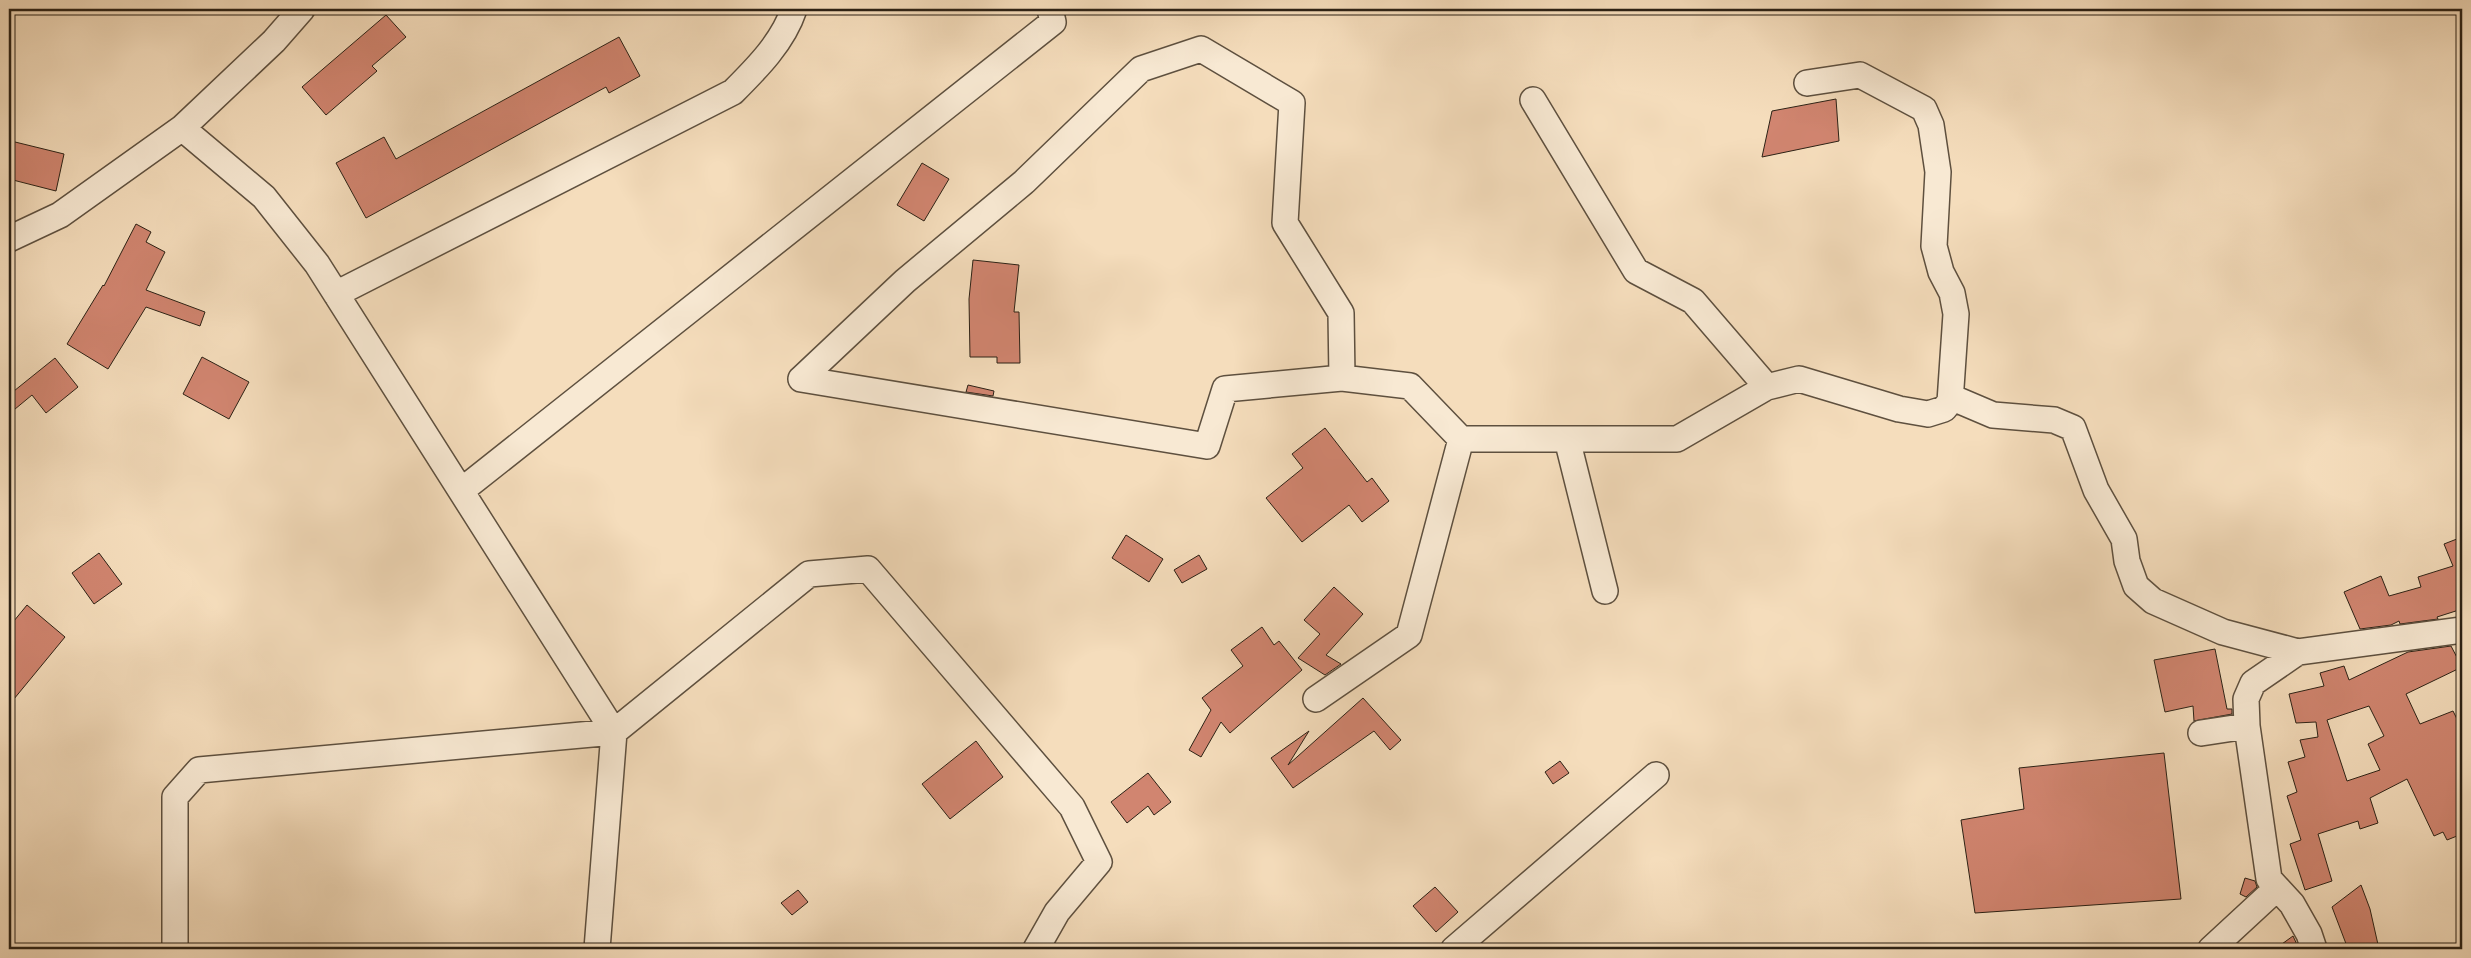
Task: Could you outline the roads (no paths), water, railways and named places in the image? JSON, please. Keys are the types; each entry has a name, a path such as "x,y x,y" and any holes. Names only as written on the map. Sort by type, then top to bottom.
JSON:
{"street":[{"path":"9,239 60,215 182,128 274,41 302,9"},
{"path":"336,294 733,92 764,61 791,18 794,9"},
{"path":"461,491 1053,22 1050,9"},
{"path":"1342,378 1341,313 1284,223 1292,103 1201,49 1141,69 1024,182 905,280 801,379 1207,446 1225,389 1342,378 1410,386 1461,439 1677,439 1767,386 1799,379 1899,409 1928,414 1944,409 1953,398 1993,415 2054,420 2073,428 2096,490 2124,538 2127,561 2136,586 2154,602 2223,632 2298,652 2462,630"},
{"path":"1807,83 1860,75 1924,109 1931,125 1938,172 1934,246 1941,272 1952,293 1956,314 1950,402"},
{"path":"1533,100 1636,271 1693,301 1767,386"},
{"path":"182,128 264,197 317,264 614,732 597,949"},
{"path":"1316,698 1409,635 1461,439"},
{"path":"1567,439 1605,591"},
{"path":"176,949 175,797 199,770 614,732 809,574 868,569 1072,807 1099,862 1058,912 1036,949"},
{"path":"2298,652 2253,684 2246,699 2247,726 2269,879 2292,904 2304,923 2314,949"},
{"path":"2201,733 2247,726"},
{"path":"1454,949 1656,775"},
{"path":"2210,949 2277,888"}]}
